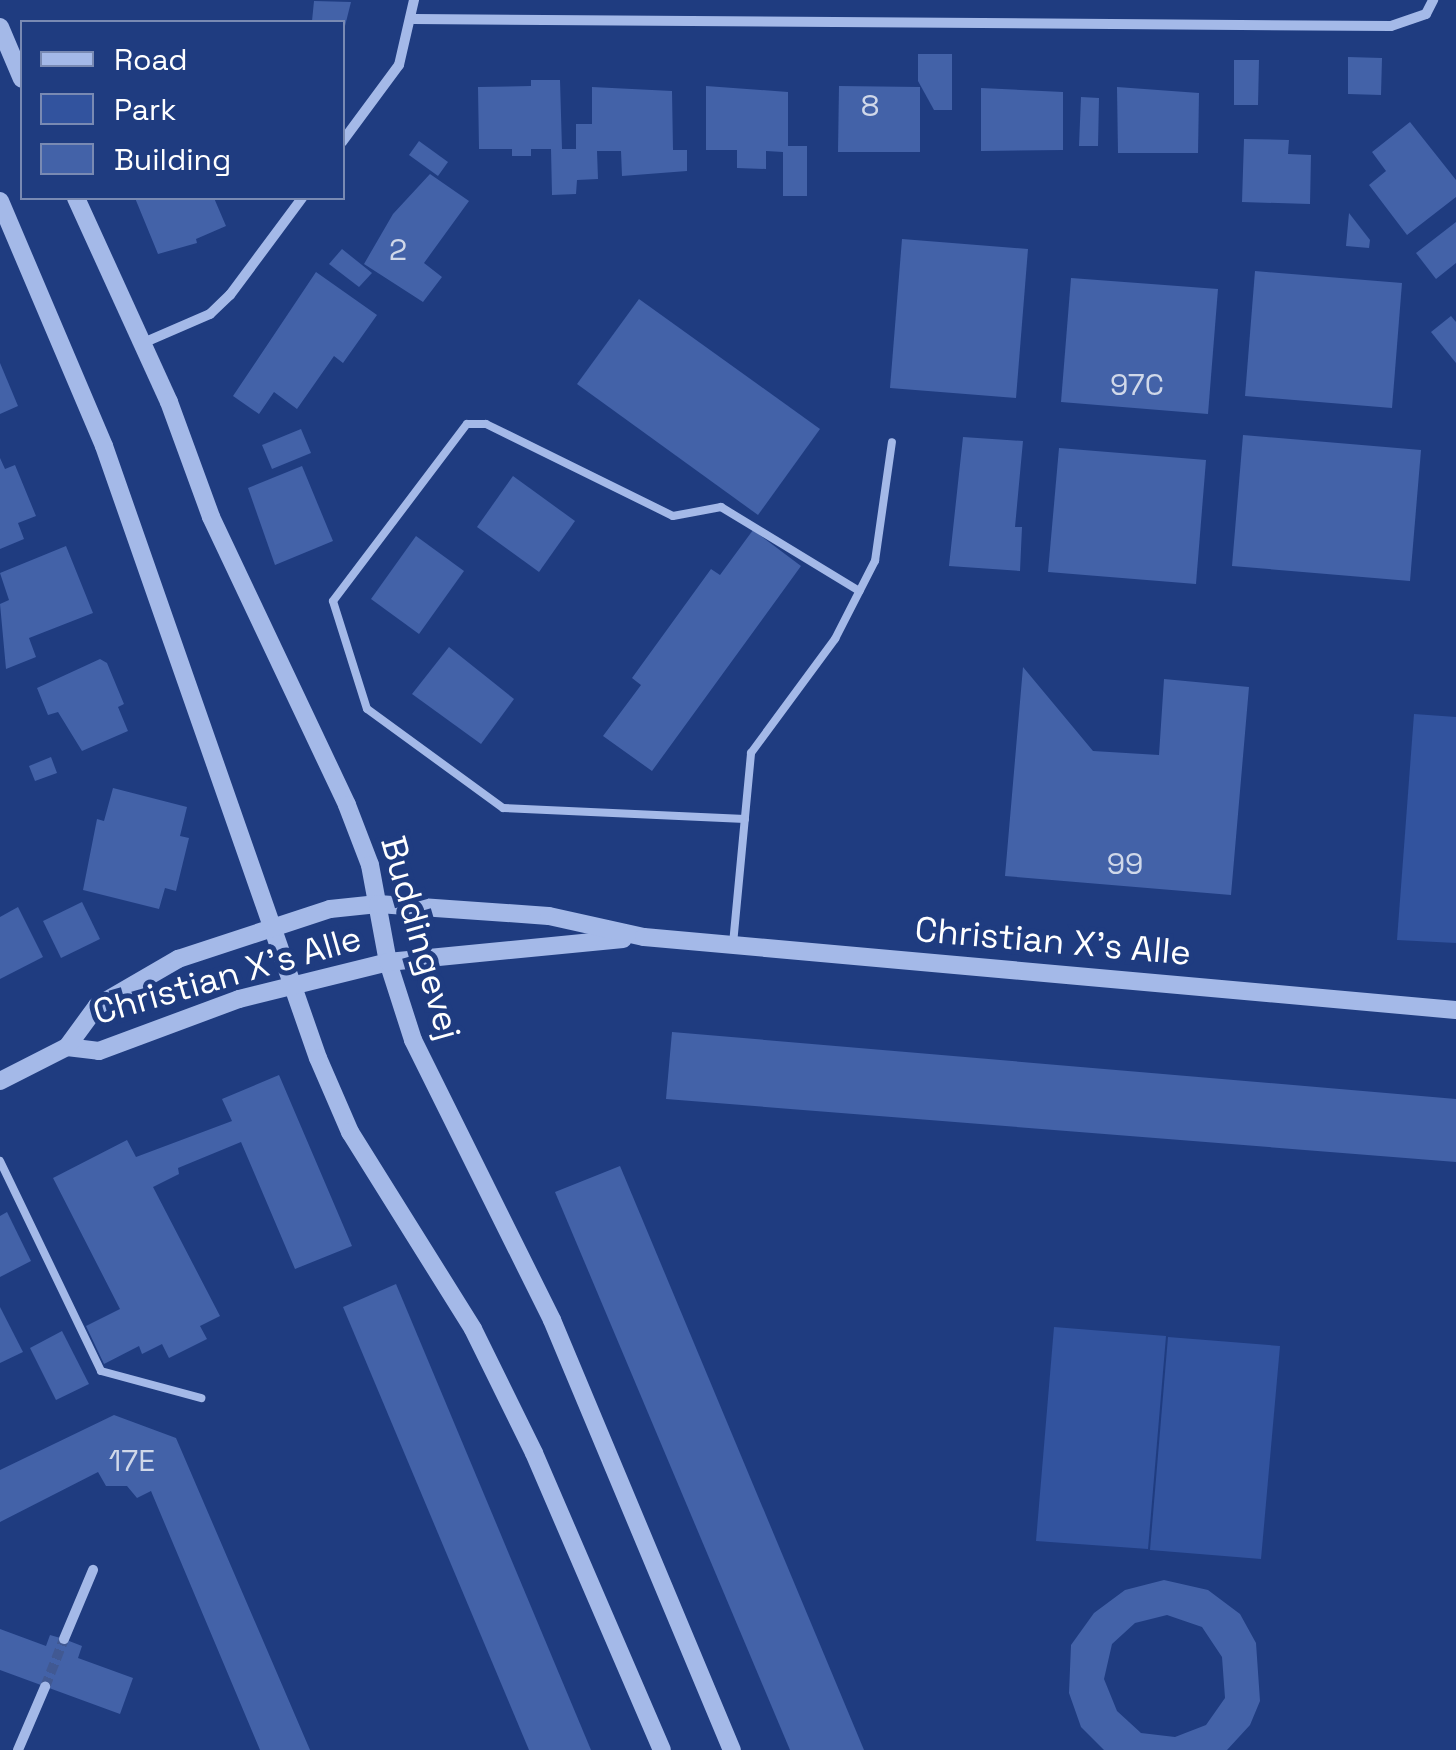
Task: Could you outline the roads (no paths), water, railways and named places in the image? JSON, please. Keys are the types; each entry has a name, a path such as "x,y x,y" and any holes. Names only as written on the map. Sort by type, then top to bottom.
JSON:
{"street":[{"path":"345,138 399,64 414,19 414,0"},
{"path":"414,19 1392,26 1426,14 1433,0"},
{"path":"0,27 20,74"},
{"name":"Buddingevej","path":"77,200 144,343 211,517 347,805 378,904 388,962 413,1040 552,1320 732,1750"},
{"path":"144,343 220,304 300,200"},
{"path":"0,201 104,446 291,986 350,1132 472,1329 534,1453 662,1750"},
{"name":"Christian X's Alle","path":"0,1081 67,1047 98,1006 152,973 215,943 273,926 378,904 549,916 644,937 1456,1010"},
{"name":"Christian X's Alle","path":"67,1047 99,1051 291,986 388,962 644,937"},
{"path":"64,1639 93,1570"},
{"path":"18,1750 44,1687"}],"lane":[{"path":"745,819 504,808 367,709 332,601 467,424 486,424 672,516 721,508 859,591"},
{"path":"733,944 751,752 835,639 875,561 892,442"},
{"path":"0,1162 101,1371 201,1398"}],"tunnel":[{"path":"45,1687 64,1639"}]}
